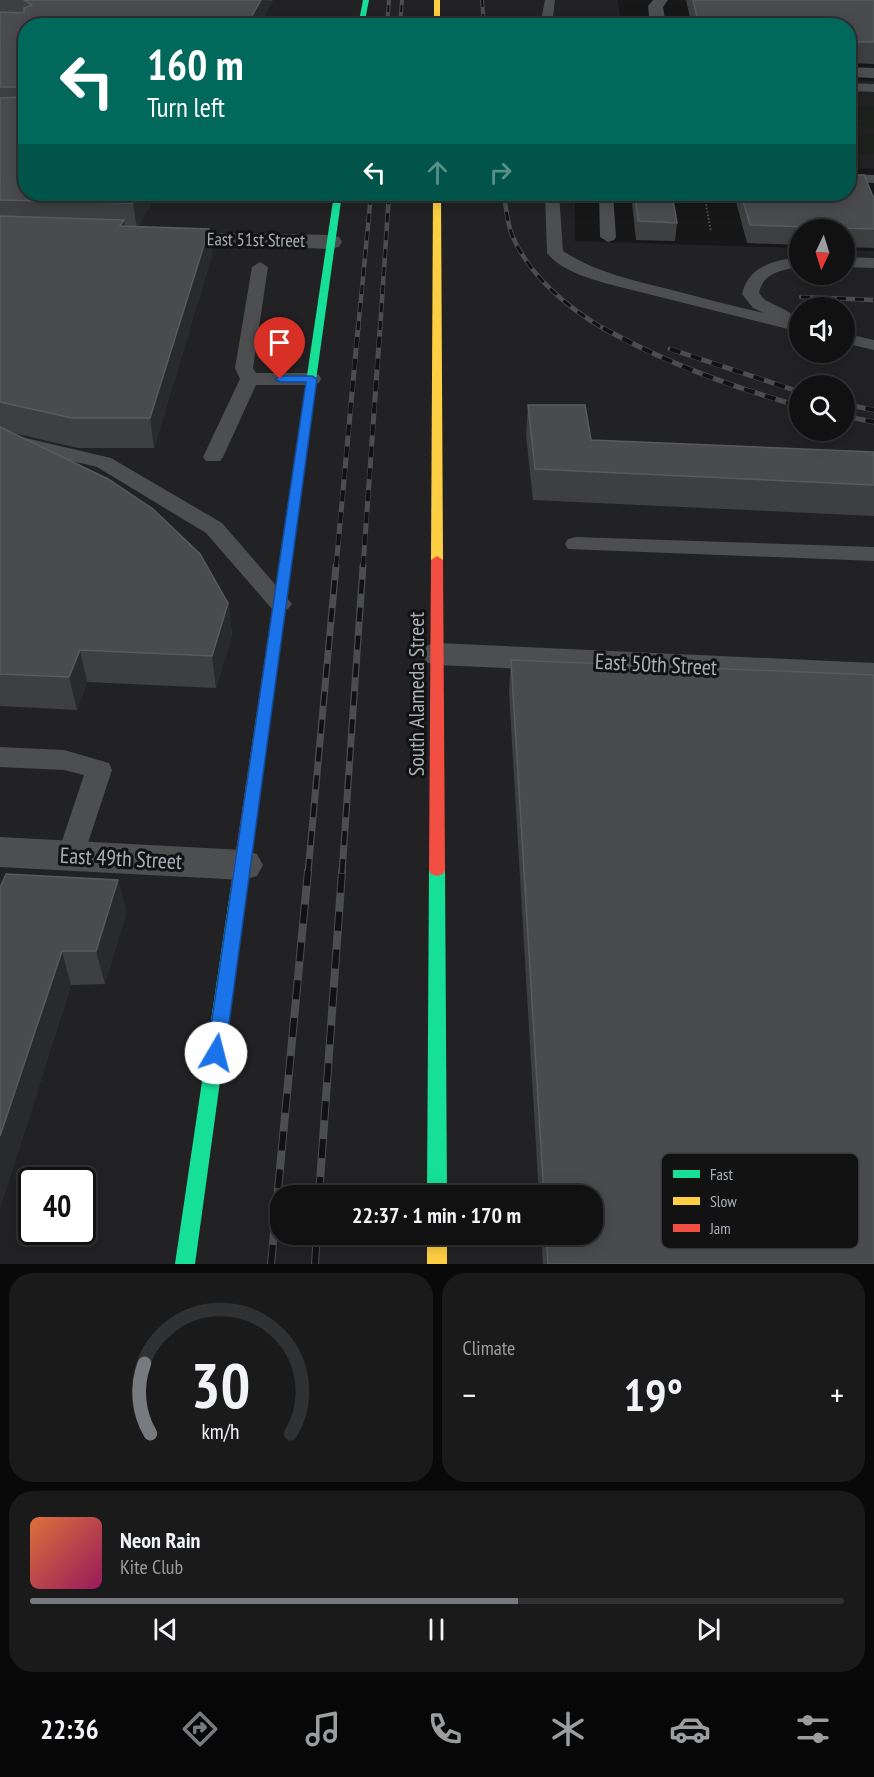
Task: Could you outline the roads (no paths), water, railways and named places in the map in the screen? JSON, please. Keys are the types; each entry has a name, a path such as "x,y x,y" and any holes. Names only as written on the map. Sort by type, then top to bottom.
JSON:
{"street":[{"path":"363,18 366,0"},
{"path":"437,0 437,18"},
{"path":"657,18 655,6 659,1"},
{"path":"856,72 874,72"},
{"path":"186,1264 337,201"},
{"name":"South Alameda Street","path":"437,201 437,1185"},
{"name":"East 51st Street","path":"142,237 331,242"},
{"name":"East 50th Street","path":"437,654 874,674"},
{"name":"East 49th Street","path":"0,852 243,865"},
{"path":"437,1245 437,1264"}],"lane":[{"path":"547,18 550,0"},
{"path":"856,87 874,88"},
{"path":"856,178 874,179"},
{"path":"552,201 555,253 568,263 588,273 637,287 789,322"},
{"path":"606,201 608,237"},
{"path":"855,262 874,263"},
{"path":"789,263 777,265 756,277 751,285 750,294 768,309 789,320"},
{"path":"213,457 249,379 244,368 260,267"},
{"path":"855,341 874,345"},
{"path":"249,379 312,379"},
{"path":"0,438 104,462 214,528 280,604"},
{"path":"576,544 874,555"},
{"path":"0,757 64,760 99,770 71,856"}],"railway":[{"path":"388,18 389,0"},
{"path":"401,18 402,0"},
{"path":"482,0 483,18"},
{"path":"358,330 370,201"},
{"path":"380,330 389,201"},
{"path":"505,201 512,235 519,250 539,278 564,302 606,330"},
{"path":"855,299 874,300"},
{"path":"336,567 358,328"},
{"path":"363,567 380,328"},
{"path":"603,328 699,373 789,403"},
{"path":"670,349 789,388"},
{"path":"855,406 874,410"},
{"path":"855,418 874,422"},
{"path":"308,873 336,566"},
{"path":"342,873 363,566"},
{"path":"271,1264 308,871"},
{"path":"320,1185 342,871"},
{"path":"315,1264 316,1245"}]}
